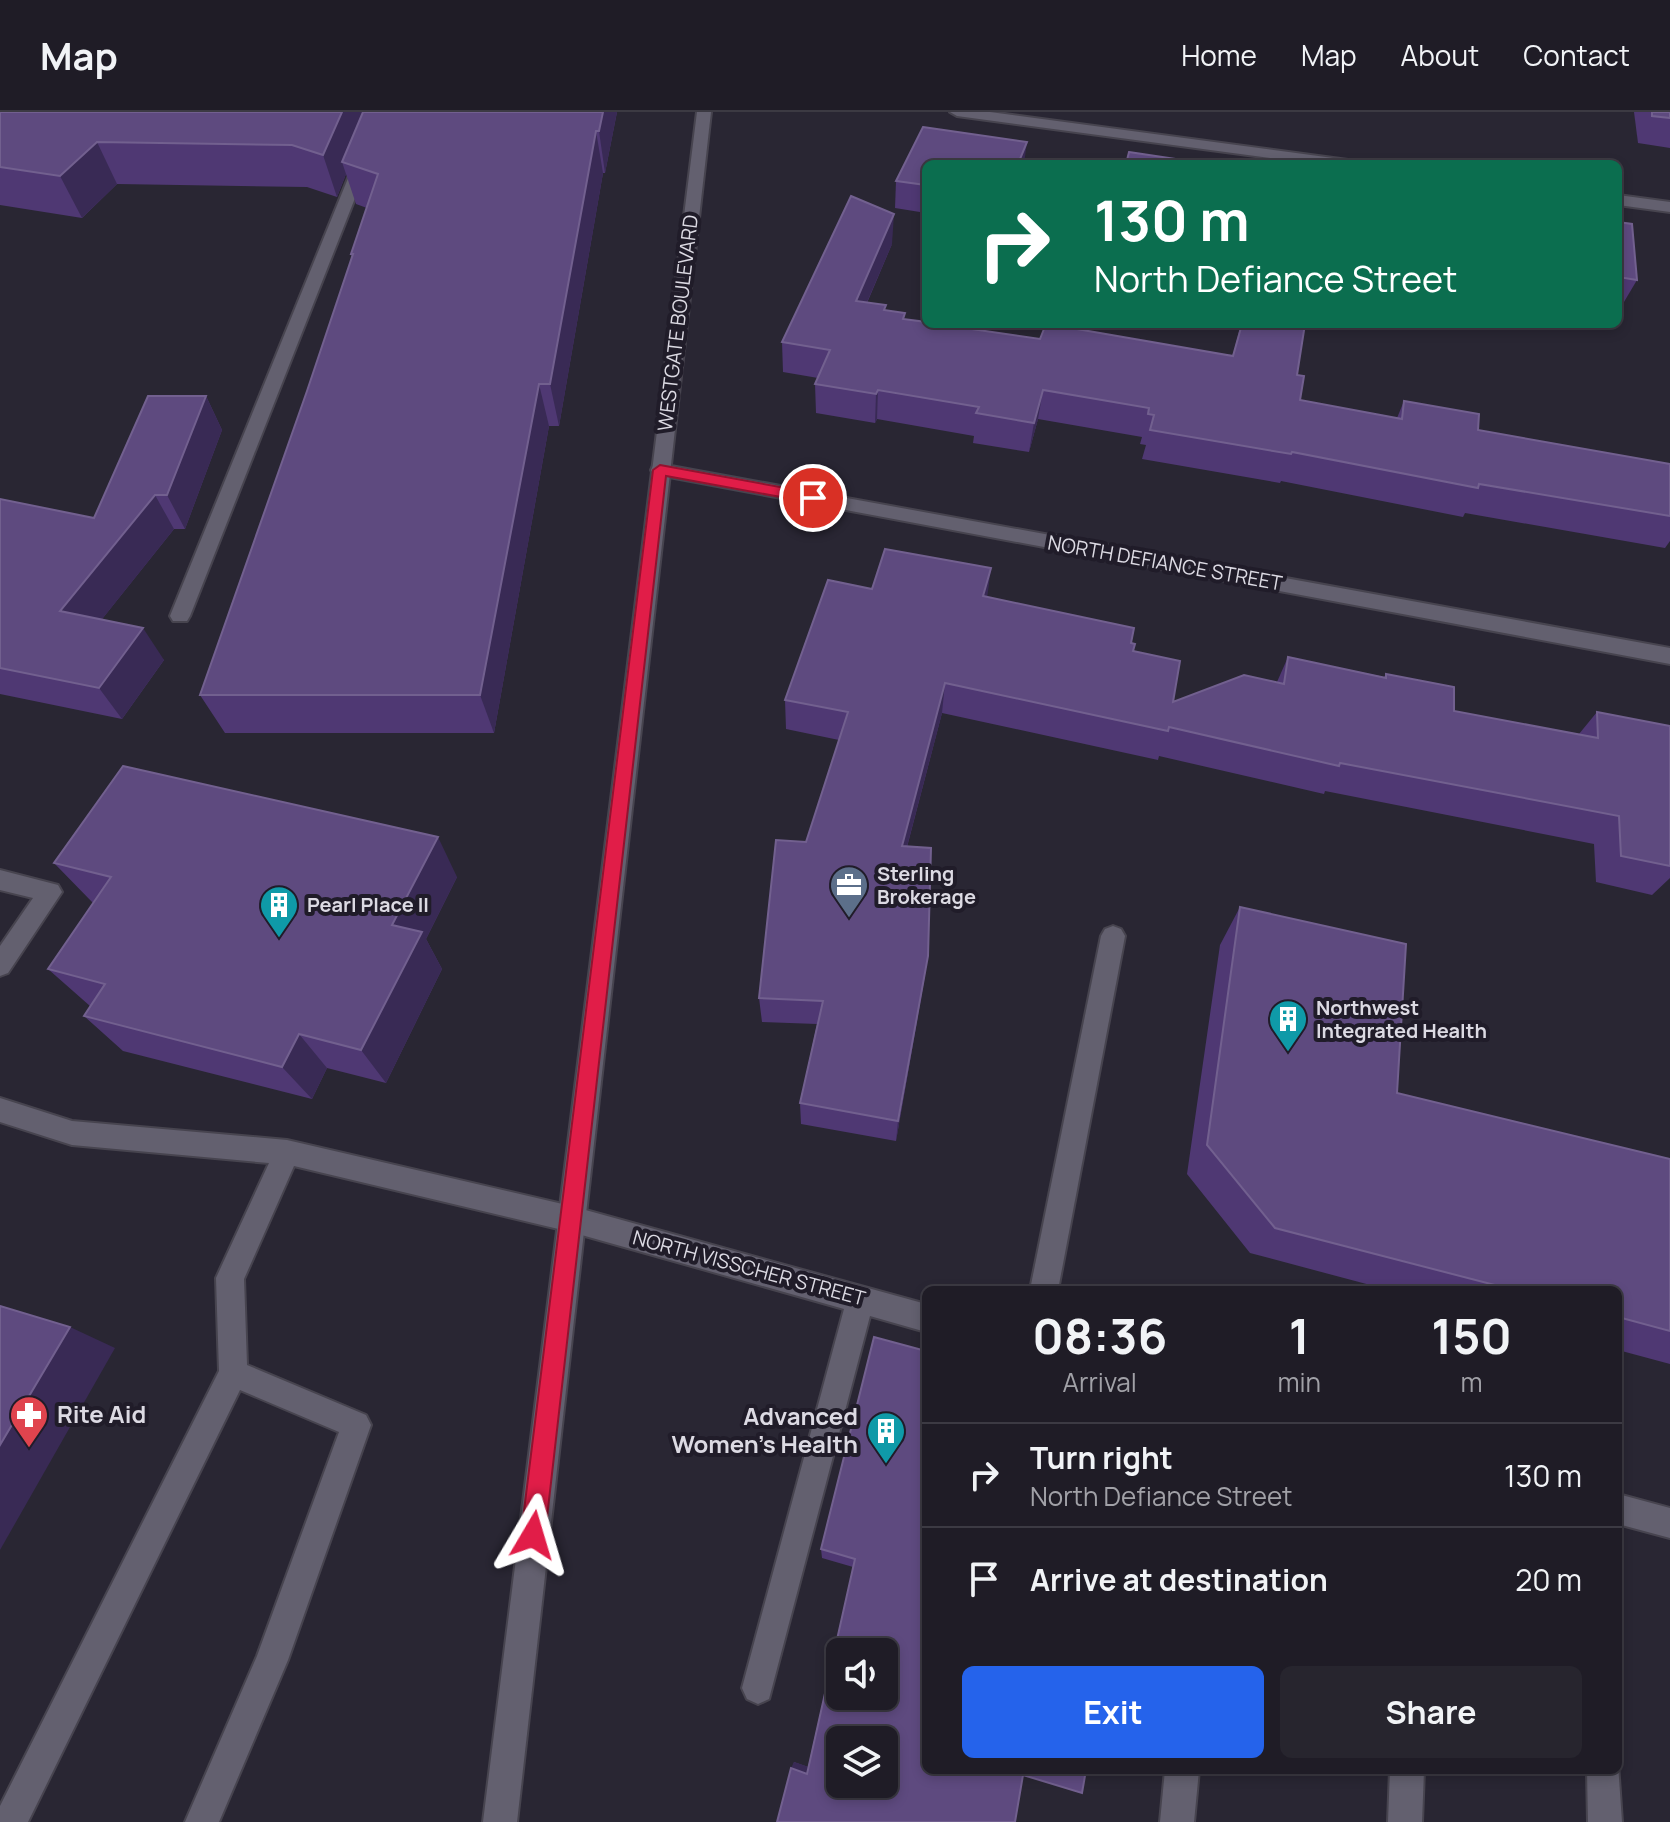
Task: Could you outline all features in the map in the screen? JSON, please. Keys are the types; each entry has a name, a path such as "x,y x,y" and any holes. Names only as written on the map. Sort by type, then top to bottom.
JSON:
{"street":[{"path":"180,616 382,112"},
{"name":"WESTGATE BOULEVARD","path":"500,1822 704,112"},
{"path":"957,112 1318,160"},
{"path":"1622,201 1670,207"},
{"name":"NORTH DEFIANCE STREET","path":"660,470 1670,656"},
{"path":"0,880 50,892 0,966"},
{"path":"1045,1286 1113,936"},
{"name":"NORTH VISSCHER STREET","path":"0,1110 72,1133 287,1152 571,1219 922,1317"},
{"path":"10,1822 233,1373 230,1278 287,1152"},
{"path":"758,1688 861,1299"},
{"path":"202,1822 272,1660 356,1425 233,1373"},
{"path":"1622,1510 1670,1523"},
{"path":"1177,1822 1182,1774"},
{"path":"1405,1822 1407,1774"},
{"path":"1604,1774 1605,1822"}],"building":[{"path":"0,112 342,112 323,155 292,145 97,142 60,176 0,167"},
{"path":"363,112 603,112 599,131 596,131 550,384 539,384 480,695 200,695 307,391 378,174 342,162"},
{"path":"1652,112 1670,112 1670,118 1652,116"},
{"path":"923,127 1027,142 1020,160 922,160 922,184 896,181"},
{"path":"1129,152 1182,160 1127,160"},
{"path":"851,196 894,214 856,301 886,305 884,310 905,313 903,319 922,321 922,328 964,328 1040,339 1044,328 1071,328 1233,356 1241,328 1304,328 1297,375 1304,376 1300,400 1402,419 1404,401 1479,414 1478,430 1670,464 1670,516 1479,484 1478,488 1292,452 1150,430 1154,415 1148,414 1149,408 1043,390 1034,423 976,413 979,407 878,390 876,394 815,384 830,350 782,342"},
{"path":"1622,223 1632,224 1637,280 1622,278"},
{"path":"148,396 206,396 167,495 155,495 60,611 143,628 99,688 0,668 0,499 94,518"},
{"path":"885,549 991,568 983,596 1134,628 1133,651 1180,661 1173,702 1244,675 1284,684 1288,657 1386,678 1386,674 1454,687 1454,711 1598,738 1597,712 1670,726 1670,866 1621,856 1619,816 1340,763 1339,766 1169,727 1168,731 945,683 902,846 931,848 928,956 898,1121 800,1103 823,1001 759,998 776,840 806,842 848,712 785,700 828,580 872,589"},
{"name":"Pearl Place II","path":"123,766 438,837 392,925 422,932 361,1050 299,1034 282,1067 84,1016 105,984 48,969 111,877 54,863"},
{"name":"Northwest Integrated Health","path":"1240,907 1406,944 1397,1093 1670,1159 1670,1331 1622,1318 1622,1286 1499,1286 1275,1228 1207,1145"},
{"path":"0,1306 70,1327 0,1445"},
{"name":"Advanced Women's Health","path":"874,1337 922,1350 922,1774 1085,1774 1082,1793 1023,1775 1015,1822 777,1822 791,1768 807,1774 826,1689 826,1710 898,1710 898,1638 837,1638 855,1559 821,1549"}],"place":[{"name":"Sterling Brokerage","path":"849,919"},
{"name":"Pearl Place II","path":"279,939"},
{"name":"Northwest Integrated Health","path":"1288,1053"},
{"name":"Rite Aid","path":"29,1449"},
{"name":"Advanced Women's Health","path":"886,1465"}],"route":[{"path":"533,1535 660,470 813,498"}]}
